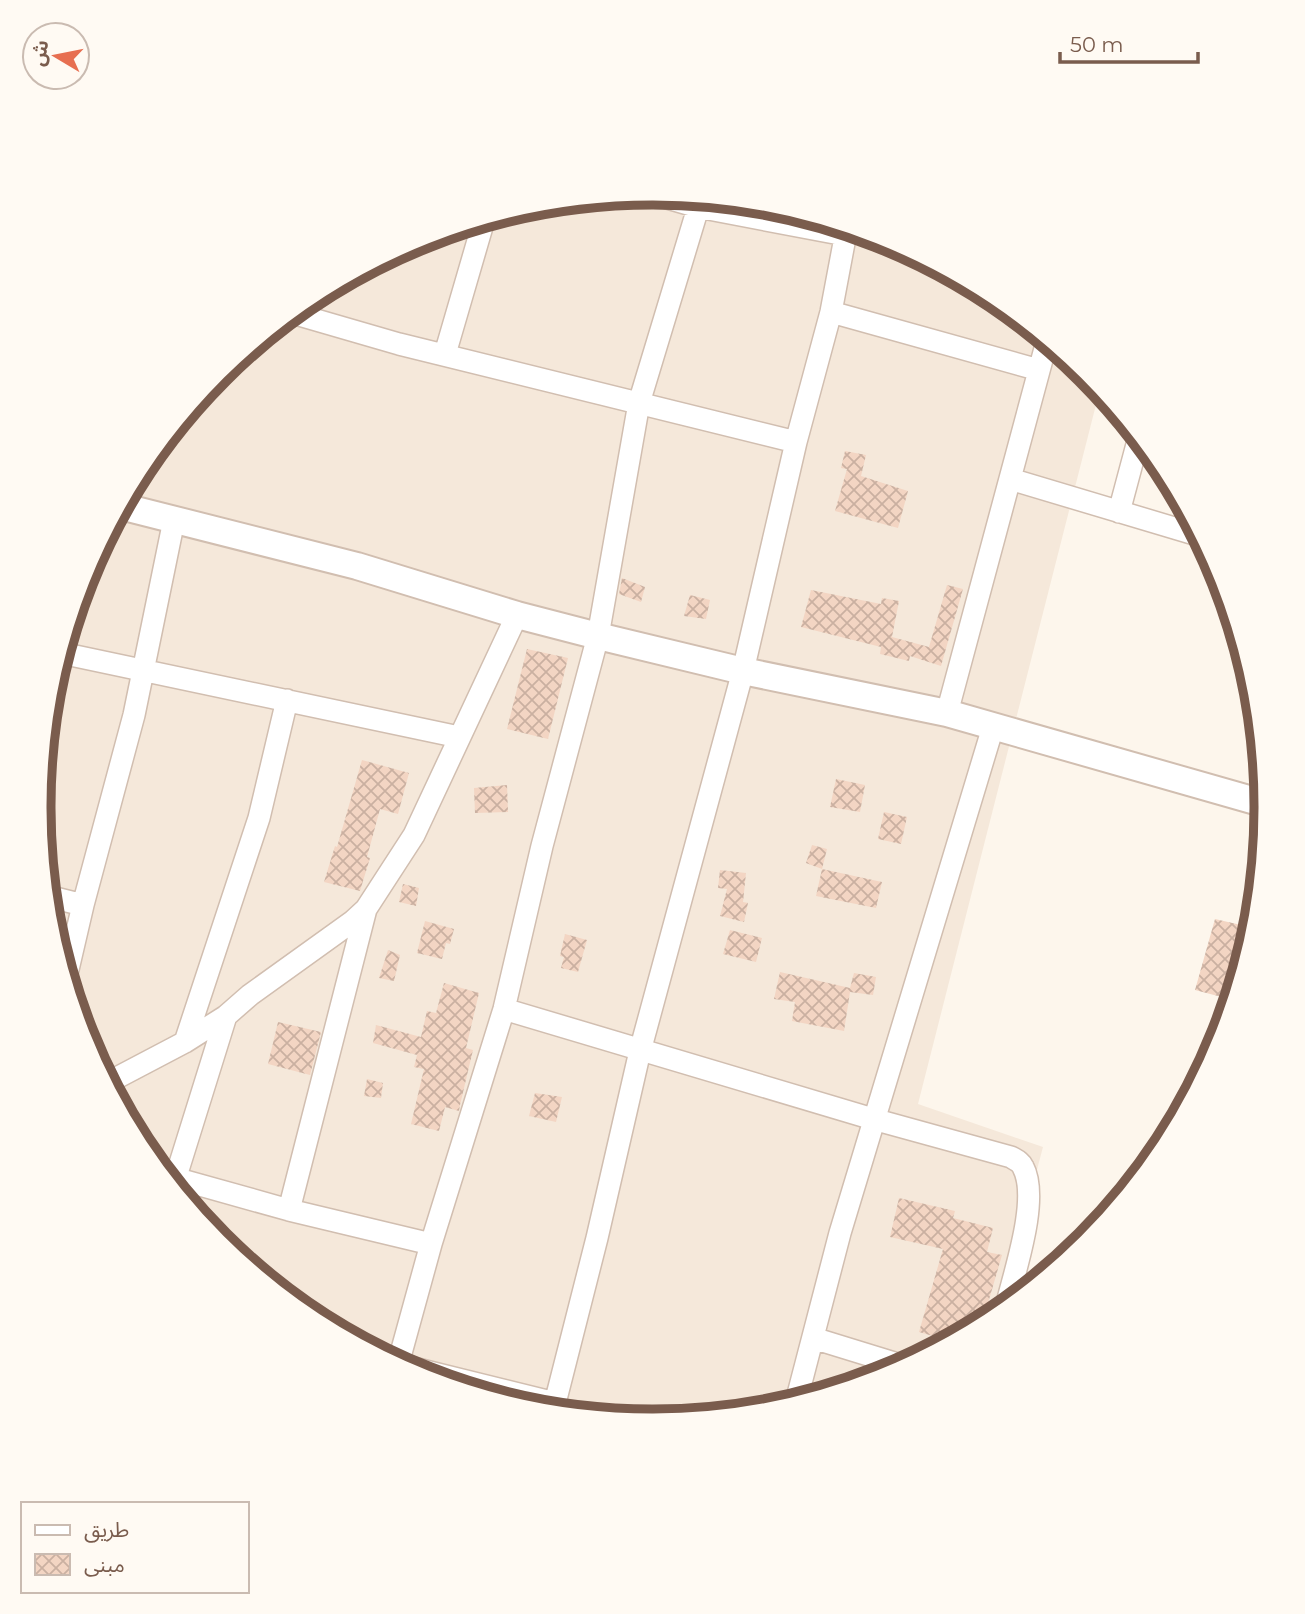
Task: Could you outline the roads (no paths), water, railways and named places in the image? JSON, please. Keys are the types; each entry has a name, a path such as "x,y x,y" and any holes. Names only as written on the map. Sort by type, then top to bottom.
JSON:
{"street":[{"path":"401,1354 431,1244 504,1009 541,846 598,636 639,403 697,207"},
{"path":"445,354 481,231"},
{"path":"556,1401 640,1051 743,671 796,442 831,312 845,237"},
{"path":"831,312 1040,370"},
{"path":"305,317 399,344 796,442"},
{"path":"947,713 1045,352"},
{"path":"1119,512 1136,449"},
{"path":"1010,479 1188,533"},
{"path":"130,509 358,566 517,615 598,636 743,671 947,713 1254,801"},
{"path":"70,960 134,715 174,520"},
{"path":"116,1078 185,1042 226,1016 250,995 366,909 414,835 517,615"},
{"path":"70,655 459,737"},
{"path":"185,1042 259,818 287,700"},
{"path":"799,1390 873,1119 993,727"},
{"path":"58,899 83,905"},
{"path":"289,1210 366,909"},
{"path":"504,1009 640,1051 1011,1157 1023,1164 1027,1177 1029,1213 1010,1290"},
{"path":"174,1171 226,1016"},
{"path":"183,1183 431,1244"},
{"path":"813,1338 888,1361"}]}
